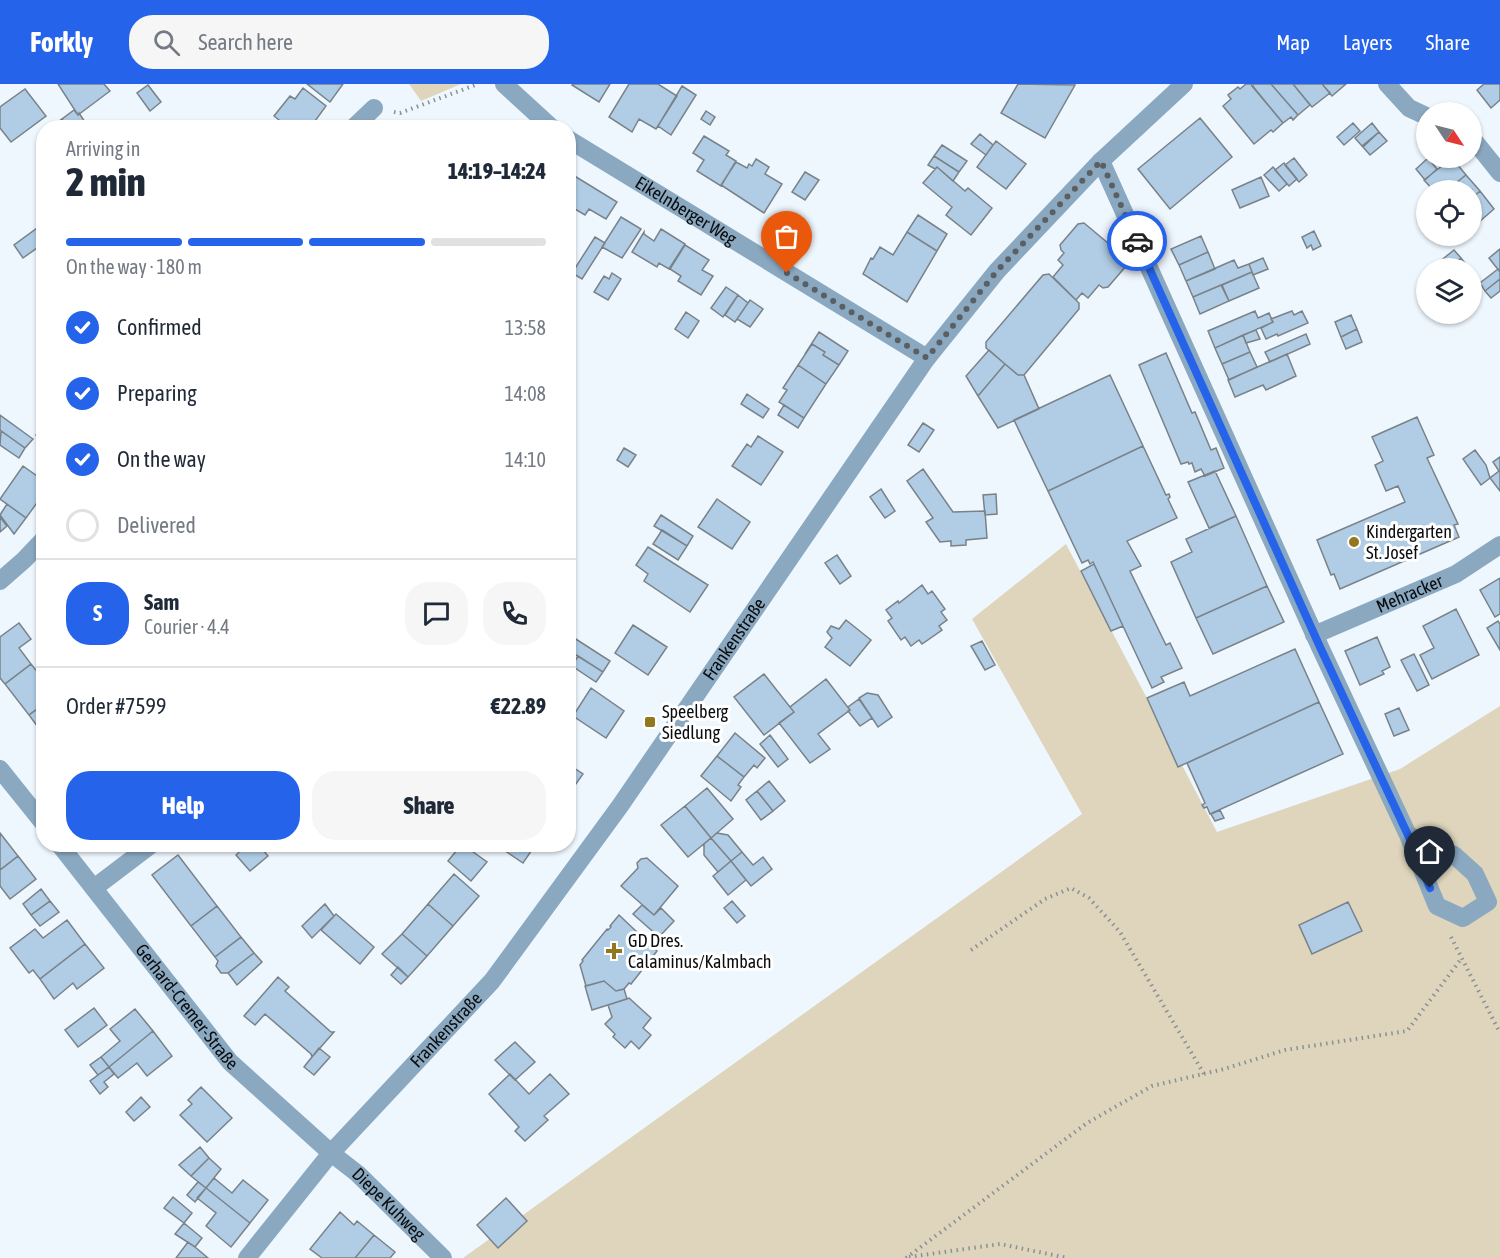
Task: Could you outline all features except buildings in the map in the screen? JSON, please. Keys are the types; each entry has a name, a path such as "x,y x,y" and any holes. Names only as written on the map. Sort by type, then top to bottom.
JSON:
{"street":[{"path":"504,84 543,120"},
{"name":"Frankenstraße","path":"247,1258 331,1153 492,981 620,806 927,358 997,271 1101,161 1184,84"},
{"path":"1387,84 1408,108 1416,112"},
{"path":"361,120 374,108"},
{"name":"Eikelnberger Weg","path":"576,144 927,358"},
{"path":"1482,150 1500,173"},
{"path":"1101,161 1314,635 1408,835 1437,906 1463,918 1488,902 1475,874 1454,855 1408,835"},
{"name":"Mehracker","path":"1314,635 1456,574 1500,545"},
{"path":"0,580 36,547"},
{"path":"0,769 36,814"},
{"name":"Gerhard-Cremer-Straße","path":"65,852 230,1062 331,1153"},
{"path":"94,888 141,852"},
{"name":"Diepe Kuhweg","path":"331,1153 358,1174 443,1258"}],"path":[{"path":"374,108 400,113 478,84"},
{"path":"971,950 1045,898 1071,888 1089,898 1120,932 1204,1074"},
{"path":"1437,906 1461,959 1500,1033"},
{"path":"907,1258 1087,1123 1152,1086 1204,1074 1285,1050 1407,1031 1461,959"},
{"path":"907,1258 1000,1244 1068,1258"}],"shaded area":[{"path":"409,84 461,84 421,101"},
{"path":"1066,544 1217,832 1400,769 1500,706 1500,1258 463,1258 1082,814 972,619"}],"way so far":[{"path":"787,273 927,358 997,271 1101,161 1137,241"}],"place":[{"name":"Kindergarten St. Josef","path":"1354,542"},
{"name":"Speelberg Siedlung","path":"650,722"},
{"name":"GD Dres. Calaminus/Kalmbach","path":"614,951"}],"route":[{"path":"1137,241 1320,647 1408,835 1430,888"}]}
